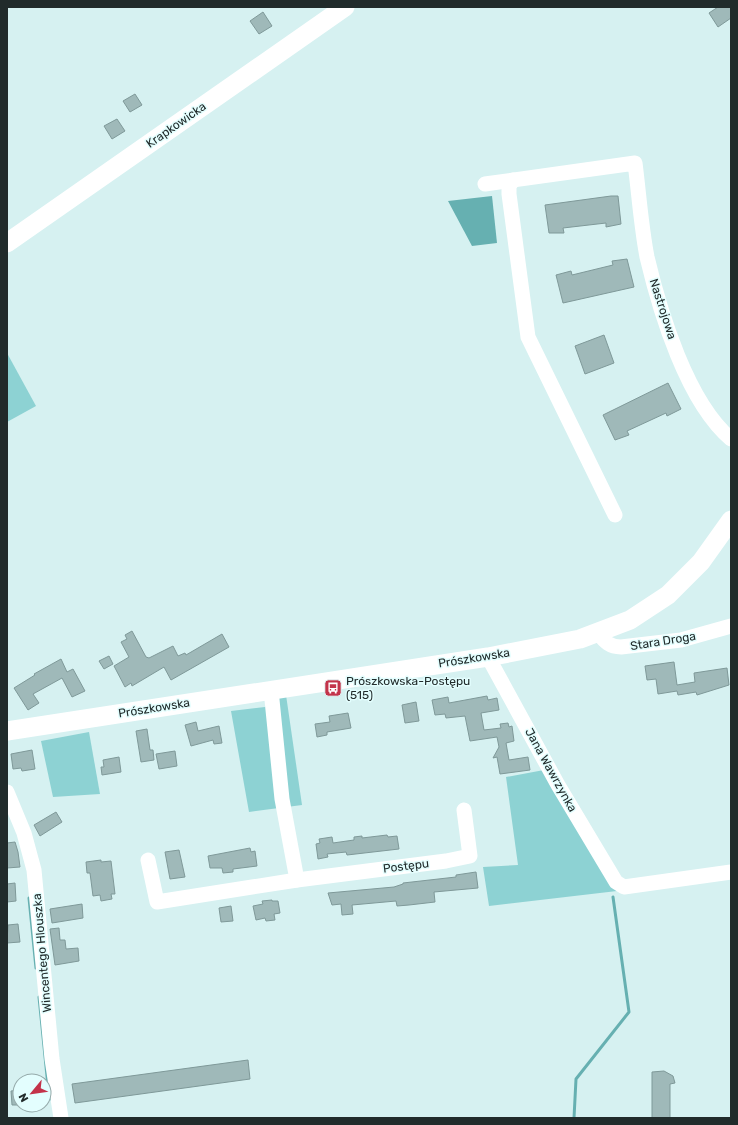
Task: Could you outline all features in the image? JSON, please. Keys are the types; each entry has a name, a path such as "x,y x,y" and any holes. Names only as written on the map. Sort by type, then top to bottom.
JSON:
{"main road":[{"name":"Krapkowicka","path":"7,243 345,7"},
{"name":"Prószkowska","path":"7,731 488,657 559,644 598,633 630,620 668,595 701,562 731,520"}],"street":[{"name":"Nastrojowa","path":"513,180 635,163 647,255 667,324 676,349 700,402 710,418 731,439"},
{"path":"485,184 513,180"},
{"path":"513,180 509,186 509,194 528,336 615,515"},
{"name":"Stara Droga","path":"598,633 605,642 614,647 621,647 681,640 731,626"},
{"name":"Jana Wawrzynka","path":"488,657 558,784 616,882 624,887 731,872"},
{"path":"272,690 282,799 297,880"},
{"name":"Wincentego Hlouszka","path":"7,792 24,833 34,870 52,1059 61,1118"},
{"name":"Postępu","path":"148,860 157,902 297,880 446,861 470,856 464,810"}],"shaded area":[{"path":"492,196 497,243 472,246 448,201"},
{"path":"7,353 36,406 7,422"},
{"path":"285,688 302,805 249,812 231,711 265,707 271,690"},
{"path":"89,732 100,794 53,797 41,741"},
{"path":"544,770 617,891 489,906 483,867 518,865 506,777"}],"building":[{"path":"718,7 731,7 731,18 718,27 709,13"},
{"path":"263,12 272,26 259,34 250,21"},
{"path":"135,94 142,105 130,112 123,101"},
{"path":"117,119 125,131 112,139 104,126"},
{"path":"618,196 621,224 606,227 606,223 563,228 564,233 549,233 545,205"},
{"path":"627,259 634,287 563,303 556,275 571,271 572,275 613,265 612,261"},
{"path":"604,335 614,363 585,374 575,346"},
{"path":"668,383 681,409 667,416 666,413 627,431 629,435 615,440 603,415"},
{"path":"132,631 146,657 149,658 173,646 178,656 185,653 186,655 222,634 229,647 171,680 164,667 132,686 131,683 125,687 114,666 129,657 121,642 127,639 125,635"},
{"path":"109,656 113,664 104,669 99,661"},
{"path":"61,659 67,672 73,669 85,691 72,697 62,678 33,694 39,703 28,710 14,688 35,675 34,674"},
{"path":"674,662 677,685 695,682 694,673 727,668 729,685 697,695 696,692 678,695 677,691 658,694 656,679 647,680 645,666"},
{"path":"487,696 488,700 497,698 499,710 481,713 484,730 501,728 500,724 508,723 509,727 512,726 514,741 506,743 509,760 528,757 530,770 500,774 497,757 493,758 499,747 497,737 470,741 465,716 446,718 445,714 435,715 432,700 448,697 449,703"},
{"path":"416,702 419,721 405,723 402,705"},
{"path":"348,713 351,728 327,732 327,735 317,737 315,724 330,722 329,716"},
{"path":"196,722 198,731 219,726 222,743 214,744 213,740 191,746 185,725"},
{"path":"147,729 150,750 153,750 154,760 141,762 136,731"},
{"path":"32,750 35,769 22,771 21,768 13,769 11,754"},
{"path":"175,751 177,766 159,769 156,754"},
{"path":"119,757 121,772 102,775 101,767 104,767 103,760"},
{"path":"56,812 62,822 40,836 34,825"},
{"path":"387,835 388,837 397,836 399,849 347,855 346,852 327,854 328,857 318,859 316,844 320,843 319,839 332,837 333,843 354,840 354,837 362,836 362,838"},
{"path":"15,842 20,867 7,868 7,843"},
{"path":"250,848 251,852 255,851 257,866 233,869 233,872 223,873 222,868 210,868 208,856"},
{"path":"179,850 185,877 170,879 165,852"},
{"path":"101,860 101,862 111,861 115,894 111,894 112,899 101,901 100,895 93,896 90,873 87,873 86,862"},
{"path":"476,872 478,888 434,892 435,902 397,906 396,901 352,905 353,914 342,915 341,904 332,905 328,893 394,887 403,883 456,877 456,875"},
{"path":"15,883 16,901 7,902 7,884"},
{"path":"262,901 278,901 280,913 274,914 275,920 266,921 265,918 256,920 253,906 263,904"},
{"path":"82,904 83,918 52,923 50,909"},
{"path":"231,906 233,921 221,922 219,908"},
{"path":"18,924 20,942 7,943 8,925"},
{"path":"59,928 60,940 65,940 66,949 78,948 79,961 55,965 50,929"},
{"path":"248,1060 250,1079 75,1103 72,1084"},
{"path":"664,1071 673,1076 675,1083 670,1084 670,1118 652,1118 652,1072"}],"waterway":[{"path":"574,1118 576,1079 629,1012 613,897"},
{"path":"29,898 36,968"},
{"path":"39,997 47,1073"}],"place":[{"name":"Prószkowska-Postępu (515)","path":"333,688"}]}
